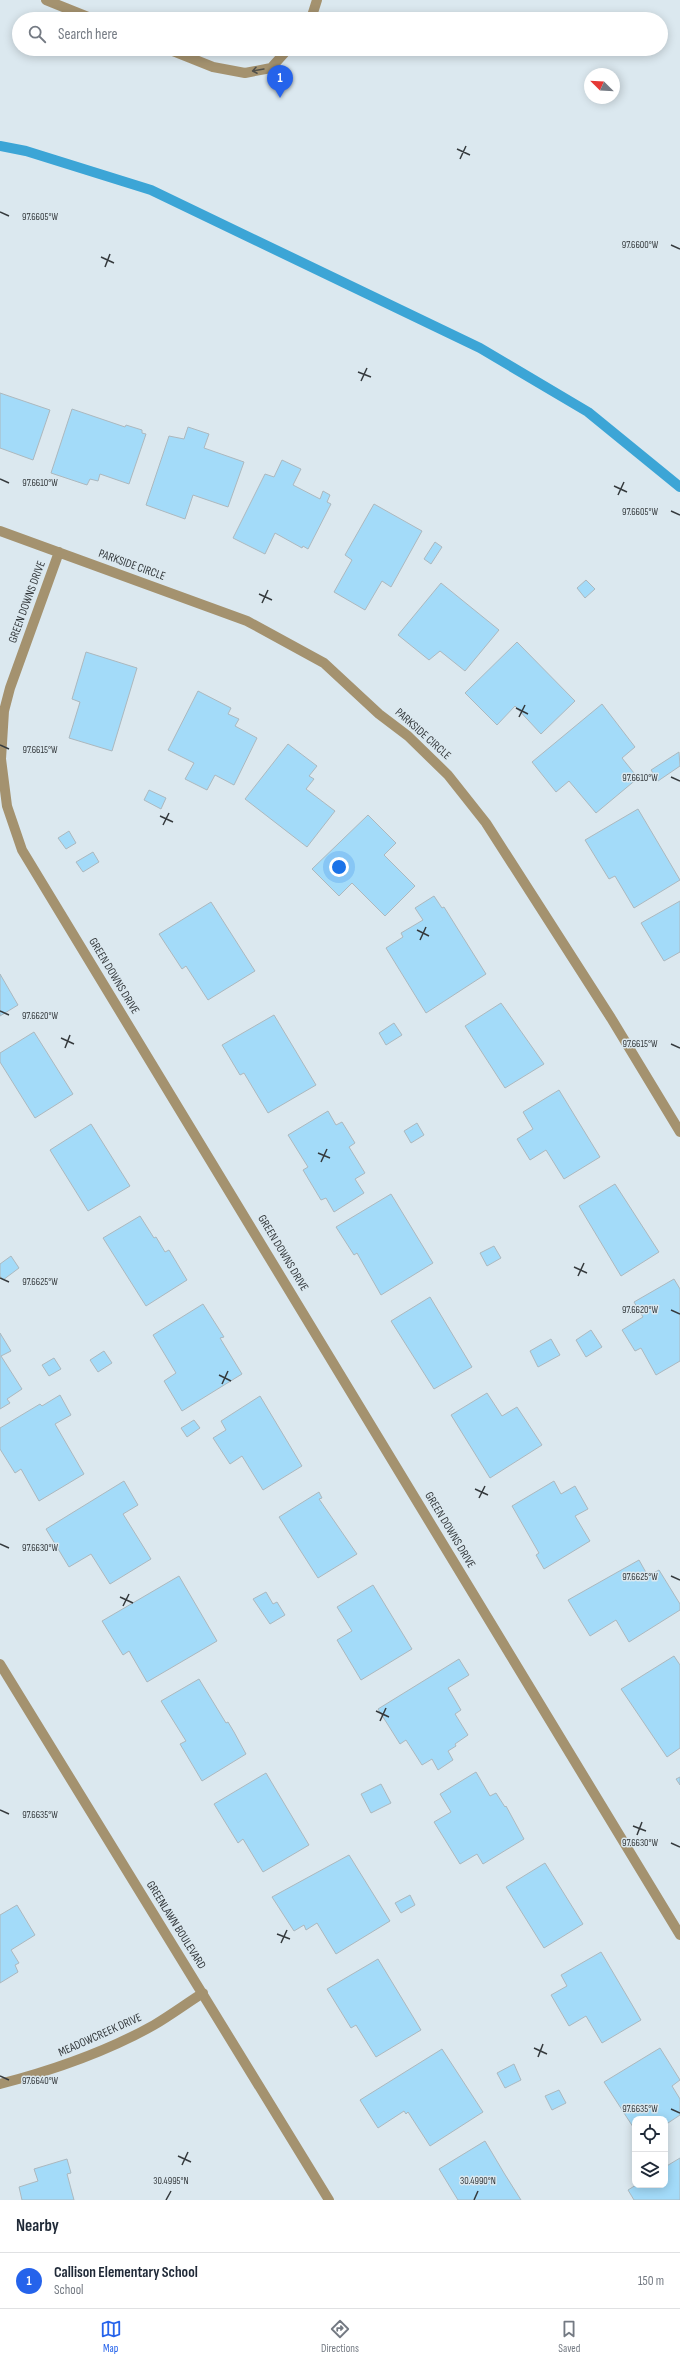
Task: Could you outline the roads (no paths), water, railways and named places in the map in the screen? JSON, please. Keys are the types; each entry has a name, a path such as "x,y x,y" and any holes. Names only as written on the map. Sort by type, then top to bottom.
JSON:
{"street":[{"path":"46,0 76,12"},
{"path":"313,12 316,0"},
{"path":"186,56 213,67 245,73 271,68 282,56"},
{"name":"PARKSIDE CIRCLE","path":"0,531 247,621 273,634 324,663 379,714 408,736 448,775 486,823 611,1018 680,1132"},
{"name":"GREEN DOWNS DRIVE","path":"59,552 10,688 4,712 1,759 7,806 22,850 680,1935"},
{"name":"GREENLAWN BOULEVARD","path":"0,1664 329,2200"},
{"name":"MEADOWCREEK DRIVE","path":"0,2084 48,2072 102,2051 154,2025 203,1993"}],"waterway":[{"path":"0,146 26,151 151,190 480,348 588,412 680,487"}],"place":[{"name":"Callison Elementary School","path":"280,98"}]}
